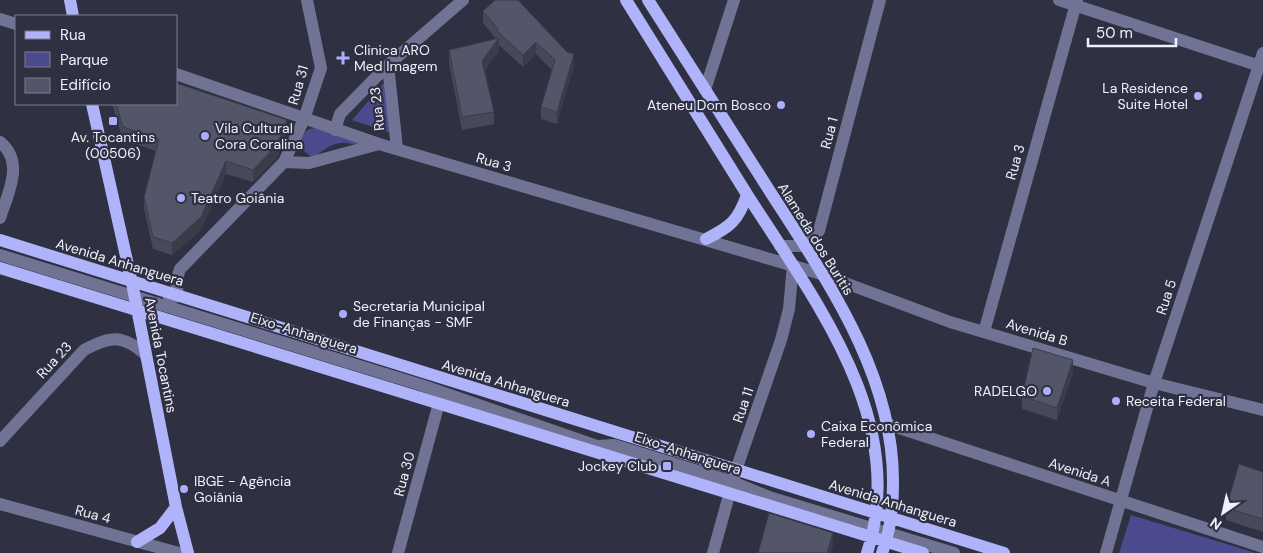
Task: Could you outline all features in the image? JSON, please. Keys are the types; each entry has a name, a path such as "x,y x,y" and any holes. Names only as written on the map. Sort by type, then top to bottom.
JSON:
{"main road":[{"path":"70,0 73,15"},
{"path":"626,0 838,340 857,380 875,450 875,512 873,533 867,553"},
{"name":"Alameda dos Buritis","path":"648,0 805,246 857,336 877,385 887,424 893,472 892,518 886,542"},
{"name":"Avenida Tocantins","path":"92,105 132,283 176,507 188,553"},
{"path":"706,239 728,228 736,220 747,195"},
{"name":"Avenida Anhanguera","path":"0,240 178,296 873,533"},
{"name":"Avenida Anhanguera","path":"0,268 439,403 732,484 875,512 1004,553"},
{"path":"137,542 160,528 176,507"},
{"path":"886,542 923,553"}],"street":[{"name":"Rua 31","path":"304,119 321,68 307,0"},
{"name":"Rua 23","path":"335,130 340,114 388,65 463,0"},
{"path":"705,90 734,0"},
{"name":"Rua 1","path":"805,246 819,230 880,0"},
{"path":"1059,0 1076,2 1261,67"},
{"name":"Rua 3","path":"984,332 1076,2"},
{"path":"0,19 15,24"},
{"name":"Rua 5","path":"1106,553 1154,383 1261,67 1263,52"},
{"name":"Rua 23","path":"388,65 397,149"},
{"name":"Rua 3","path":"178,75 379,144 807,269"},
{"path":"136,310 178,296 176,281 180,269 284,162 304,119"},
{"path":"0,142 7,148 15,172 0,218"},
{"name":"Rua 23","path":"284,162 309,163 379,144"},
{"path":"780,246 805,246"},
{"name":"Eixo-Anhanguera","path":"0,255 421,385 597,446 614,445 873,533 886,542 954,553"},
{"name":"Rua 11","path":"713,553 732,484 781,340 789,309 792,265"},
{"name":"Avenida B","path":"807,269 950,322 1154,383 1263,410"},
{"name":"Rua 23","path":"0,441 84,350 102,340 121,339 134,344 145,354"},
{"name":"Rua 30","path":"398,553 439,403"},
{"name":"Avenida A","path":"887,424 1263,547"},
{"name":"Rua 4","path":"0,504 179,553"}],"green space":[{"path":"394,71 402,137 352,120"},
{"path":"316,128 361,143 356,145 334,144 313,158 305,152 301,140 302,136 309,129"},
{"path":"1131,515 1256,553 1119,553"}],"building":[{"path":"495,0 518,0 567,52 574,54 557,112 541,107 555,60 536,42 523,55 497,31 498,29 483,11"},
{"path":"499,38 482,61 494,112 462,117 449,50"},
{"path":"178,84 287,120 277,145 253,170 226,161 201,217 172,243 153,237 144,197 159,139 123,127 116,105 178,105"},
{"name":"RADELGO","path":"1033,348 1073,360 1057,408 1022,396"},
{"path":"1239,464 1263,472 1263,519 1226,508"},
{"path":"769,513 833,533 827,553 758,553"}],"place":[{"name":"Clinica ARO Med Imagem","path":"343,58"},
{"name":"La Residence Suite Hotel","path":"1198,96"},
{"name":"Ateneu Dom Bosco","path":"781,105"},
{"name":"Av. Tocantins (00506)","path":"113,121"},
{"name":"Vila Cultural Cora Coralina","path":"205,136"},
{"name":"Teatro Goiânia","path":"181,198"},
{"name":"Secretaria Municipal de Finanças - SMF","path":"343,314"},
{"name":"RADELGO","path":"1047,391"},
{"name":"Receita Federal","path":"1116,401"},
{"name":"Caixa Econômica Federal","path":"811,434"},
{"name":"Jockey Club","path":"667,466"},
{"name":"IBGE - Agência Goiânia","path":"184,489"}]}
